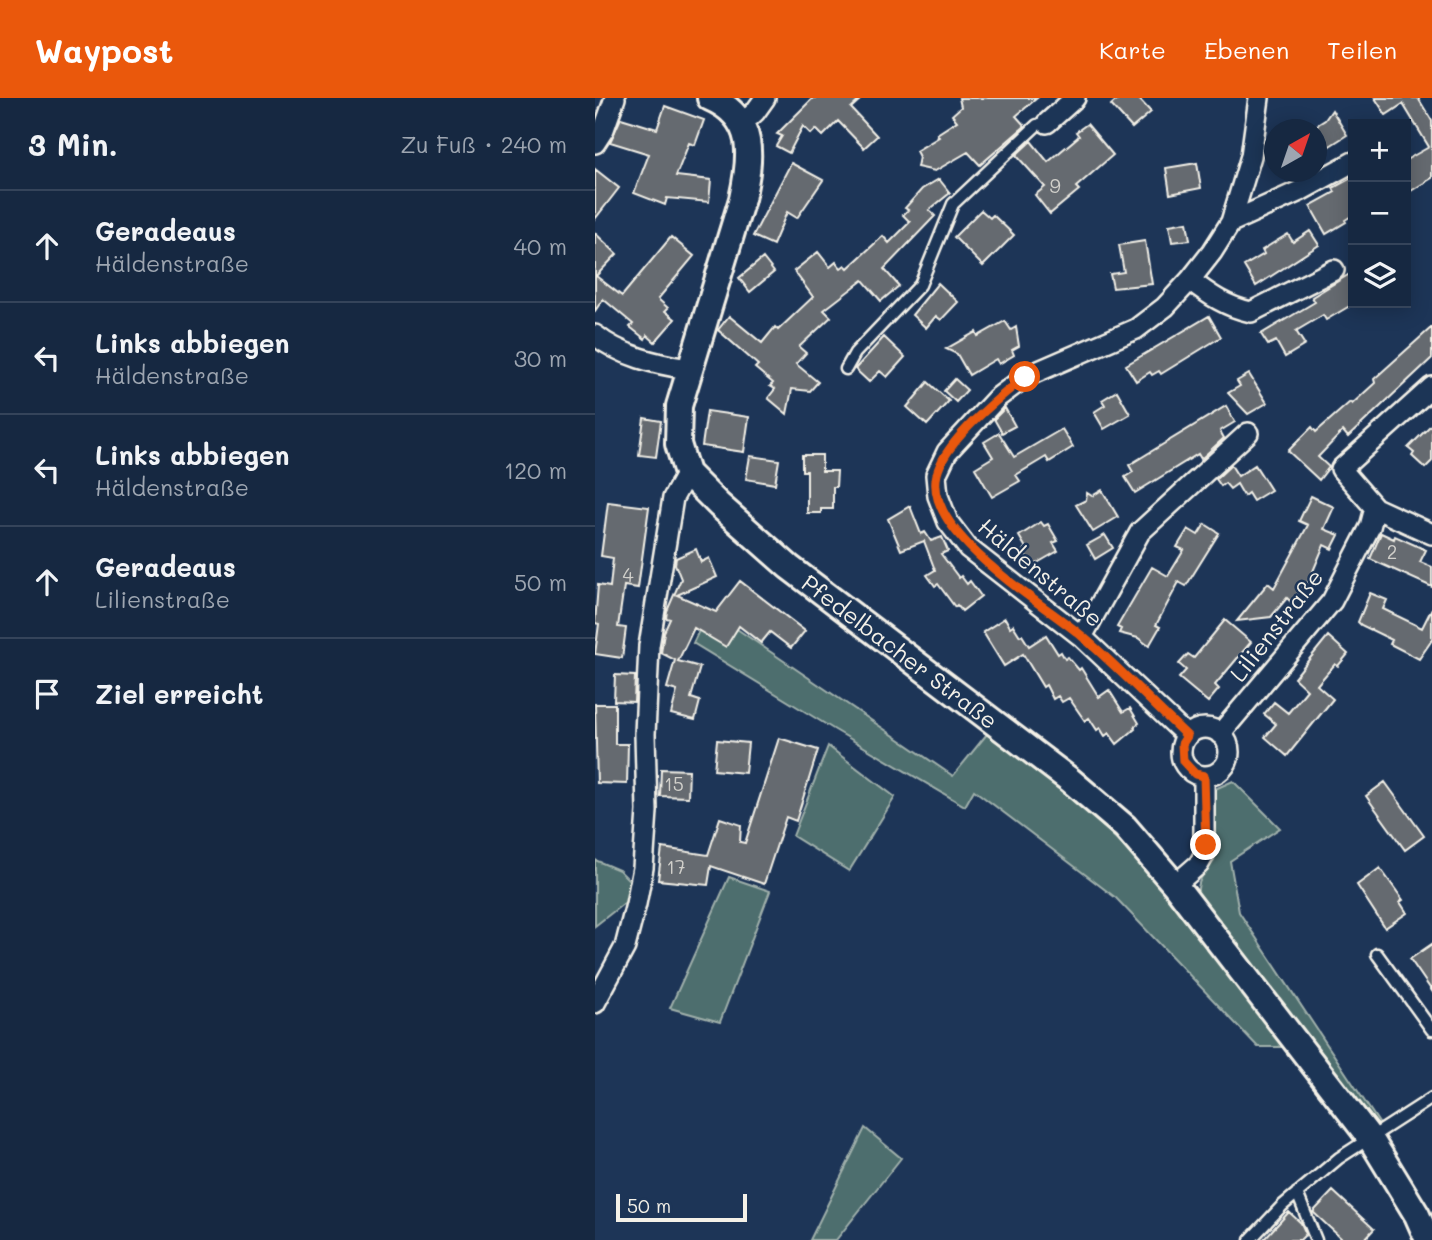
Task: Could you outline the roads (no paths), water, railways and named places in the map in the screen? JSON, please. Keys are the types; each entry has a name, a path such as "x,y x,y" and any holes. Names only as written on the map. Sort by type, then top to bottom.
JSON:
{"street":[{"path":"595,144 604,129 615,98"},
{"path":"595,1003 625,947 643,868 647,811 645,734 649,646 673,498 687,473 678,444 679,406 749,167 748,142 742,124 722,103 710,98"},
{"path":"742,124 765,98"},
{"path":"1047,122 1075,98"},
{"name":"Häldenstraße","path":"1187,736 1082,637 968,548 948,522 938,496 936,475 947,452 997,398 1025,377 1136,329 1165,307 1189,280 1212,252 1230,222 1251,156 1259,98"},
{"path":"1230,222 1303,190 1348,165"},
{"path":"1189,280 1210,296 1236,309 1251,312 1334,270"},
{"path":"595,335 625,353 662,365 688,369"},
{"path":"1432,387 1341,469 1375,508 1432,534"},
{"path":"1082,637 1140,532 1248,433"},
{"name":"Pfedelbacher Straße","path":"687,473 789,567 1070,780 1125,827 1175,884 1370,1138 1417,1215 1428,1240"},
{"name":"Lilienstraße","path":"1220,733 1332,601 1370,527 1375,508"},
{"path":"1203,728 1220,733 1226,741 1228,759 1218,772 1204,776 1195,774 1183,761 1182,744 1187,736 1203,728"},
{"path":"1175,884 1199,864 1205,855 1204,776"}],"lane":[{"path":"846,369 855,353 920,285 953,204 1037,124 1047,122"},
{"path":"1377,954 1432,1030"},
{"path":"1249,1240 1339,1158 1432,1098"},
{"path":"1297,1194 1316,1240"}]}
